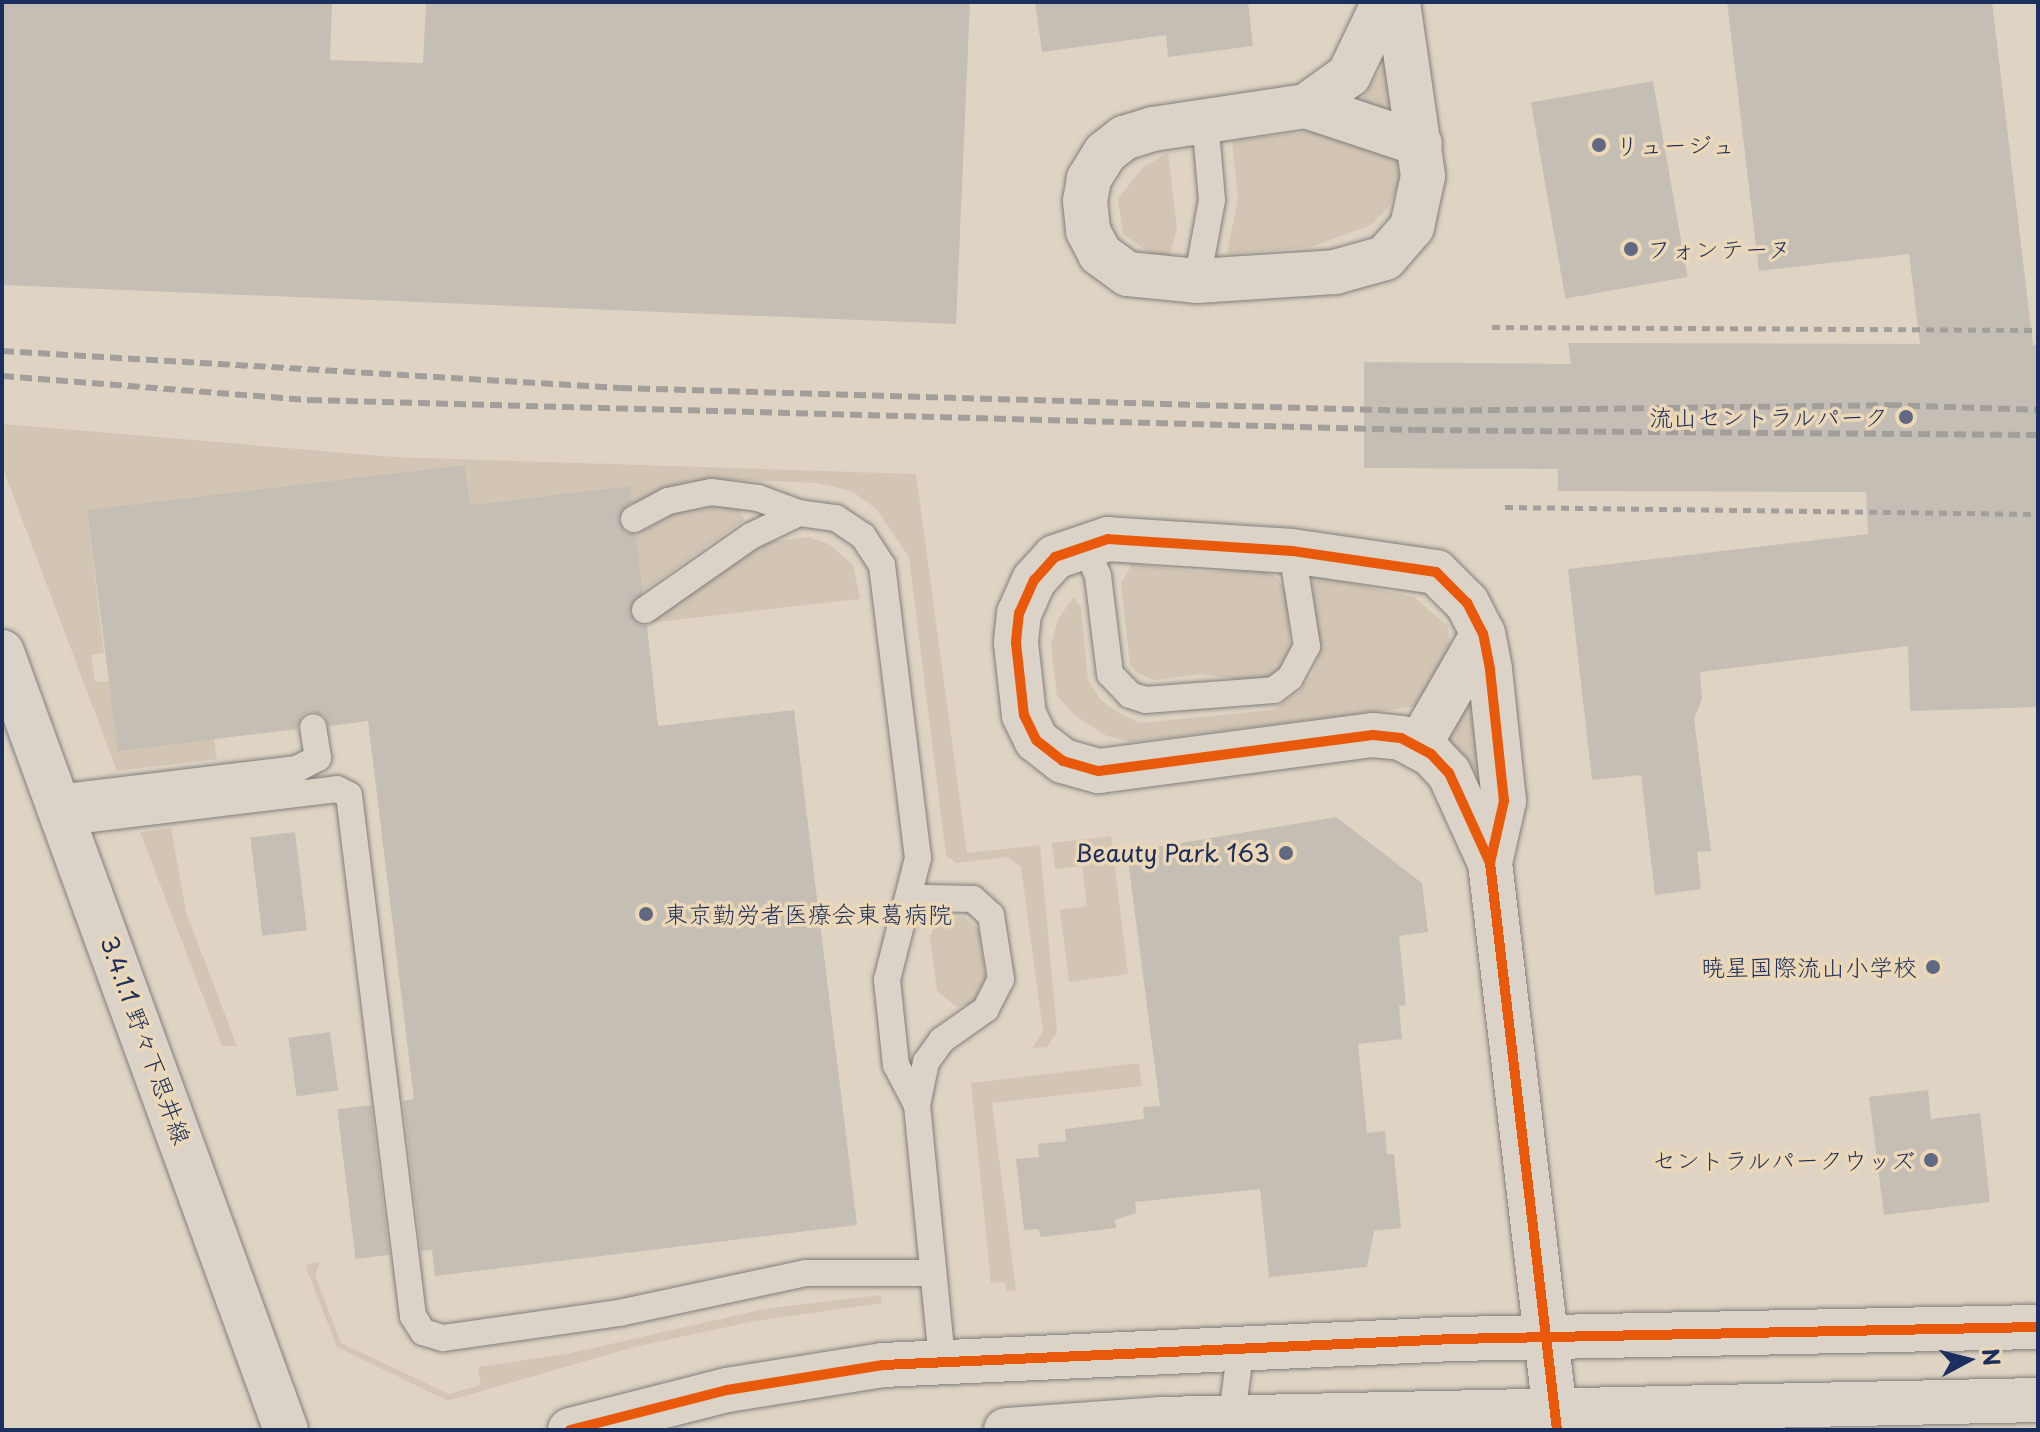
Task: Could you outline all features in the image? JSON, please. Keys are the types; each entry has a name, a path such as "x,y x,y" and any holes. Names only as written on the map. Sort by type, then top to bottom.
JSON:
{"street":[{"path":"1306,106 1349,75 1384,2"},
{"path":"1398,2 1420,144 1423,176 1412,227 1385,258 1356,269 1197,281 1128,274 1100,254 1088,231 1085,201 1089,179 1105,153 1124,138 1205,120 1306,106 1420,144"},
{"path":"1490,863 1504,801 1483,634 1467,603 1436,572 1292,551 1108,539 1084,544 1055,557 1034,580 1019,613 1016,643 1024,715 1036,740 1063,761 1099,771 1373,735 1401,738 1418,747 1449,773 1490,863 1556,1422"},
{"path":"1418,747 1483,634"},
{"name":"3.4.1.1 野々下思井線","path":"2,652 286,1430"},
{"path":"570,1430 727,1390 942,1361 1241,1347 2038,1327"},
{"path":"1006,1430 1231,1424 1556,1422 2038,1400"}],"lane":[{"path":"1197,281 1212,200 1205,120"},
{"path":"634,519 668,501 711,492 758,498 799,513 836,518 863,536 882,565 918,858 887,980 896,1065 917,1105"},
{"path":"645,610 751,536 799,513"},
{"path":"1084,544 1098,576 1110,674 1130,695 1145,700 1274,690 1290,678 1307,646 1292,551"},
{"path":"62,810 297,769 318,758 313,727"},
{"path":"62,810 337,789 349,795 413,1316 423,1332 443,1338 619,1313 806,1273 933,1273"},
{"path":"904,912 926,898 973,899 991,915 1001,979 986,1009 942,1040 926,1062 917,1105 942,1361"},
{"path":"1231,1424 1241,1347"}],"path":[{"path":"1492,327 2038,330"},
{"path":"1505,507 2038,514"}],"shaded area":[{"path":"1389,47 1399,116 1360,102 1382,68"},
{"path":"1322,130 1396,149 1400,182 1388,208 1371,225 1311,247 1227,254 1238,198 1232,141"},
{"path":"1168,153 1177,228 1170,256 1154,256 1123,234 1118,199 1143,167"},
{"path":"2,424 395,457 916,474 967,853 1040,845 1057,1032 1047,1047 1032,1048 1043,1031 1021,867 1007,857 956,863 946,855 909,557 877,510 852,491 817,483 717,479 688,482 632,504 630,486 470,505 465,465 87,511 104,653 91,655 95,682 110,681 214,739 217,759 117,771 2,466"},
{"path":"731,505 739,507 744,520 643,591 636,534 679,511"},
{"path":"809,537 829,544 853,565 860,599 647,623 761,543"},
{"path":"1132,564 1200,572 1263,570 1276,577 1287,592 1291,656 1270,677 1247,681 1202,674 1153,680 1136,672 1130,665 1121,583"},
{"path":"1312,575 1414,597 1448,626 1451,656 1421,706 1130,742 1105,735 1077,717 1057,696 1051,645 1058,619 1074,597 1081,607 1088,680 1100,699 1119,713 1140,723 1272,710 1300,691 1313,674 1319,654"},
{"path":"1472,694 1481,770 1477,773 1441,734"},
{"path":"171,828 186,912 237,1046 222,1046 140,832"},
{"path":"1111,836 1128,974 1069,982 1060,910 1087,906 1082,866 1055,869 1052,843"},
{"path":"963,916 979,930 987,989 974,1002 957,1007 937,991 930,938 935,924"},
{"path":"1139,1063 1142,1086 992,1103 1016,1290 1007,1291 1005,1282 991,1283 971,1083"},
{"path":"320,1262 315,1275 341,1343 449,1394 481,1385 478,1367 567,1354 764,1309 880,1295 882,1303 755,1321 634,1347 448,1401 337,1347 305,1265"}],"building":[{"path":"2,2 332,2 330,60 423,63 426,2 970,2 956,324 2,285"},
{"path":"1035,2 1248,2 1253,46 1168,57 1166,35 1042,52"},
{"path":"1727,2 1992,2 2033,345 2038,345 2038,707 1910,711 1908,646 1700,672 1702,699 1694,719 1711,851 1697,852 1701,889 1655,895 1641,775 1592,780 1568,569 1868,534 1866,492 1558,491 1558,469 1364,468 1364,362 1571,364 1568,343 1920,344 1909,254 1759,271"},
{"path":"1653,81 1688,277 1565,299 1531,103"},
{"path":"465,465 470,505 630,486 632,502 618,519 625,532 636,534 643,592 629,612 638,624 647,626 658,726 794,710 857,1225 435,1276 432,1250 421,1251 403,1101 414,1099 368,721 329,726 325,716 311,711 302,715 297,729 118,751 87,510"},
{"path":"1336,817 1422,883 1428,932 1399,936 1406,1005 1399,1006 1402,1039 1358,1044 1367,1133 1385,1131 1387,1154 1394,1154 1401,1228 1374,1231 1367,1267 1269,1277 1260,1189 1135,1202 1136,1213 1115,1220 1116,1228 1041,1237 1038,1229 1024,1230 1016,1159 1039,1157 1038,1144 1066,1141 1065,1129 1144,1119 1143,1107 1160,1106 1127,852"},
{"path":"295,832 307,930 262,936 250,837"},
{"path":"330,1032 338,1090 297,1096 288,1038"},
{"name":"セントラルパークウッズ","path":"1928,1090 1931,1119 1980,1113 1990,1202 1884,1215 1869,1097"},
{"path":"371,1105 389,1255 356,1259 337,1109"}],"railway":[{"path":"2,351 620,388 1198,405 1416,411 1890,405 2038,410"},
{"path":"2,376 310,400 1414,430 2038,435"}],"cycle path":[{"path":"1490,863 1504,801 1490,669 1483,634 1467,603 1436,572 1292,551 1108,539 1055,557 1034,580 1019,613 1016,643 1024,715 1036,740 1063,761 1099,771 1373,735 1401,738 1431,754 1449,773 1490,863 1557,1430"},
{"path":"570,1430 727,1390 883,1365 1454,1339 2038,1327"}],"place":[{"name":"リュージュ","path":"1599,145"},
{"name":"フォンテーヌ","path":"1631,249"},
{"name":"流山セントラルパーク","path":"1906,417"},
{"name":"Beauty Park 163","path":"1286,853"},
{"name":"東京勤労者医療会東葛病院","path":"646,914"},
{"name":"暁星国際流山小学校","path":"1933,967"},
{"name":"セントラルパークウッズ","path":"1931,1160"}]}
